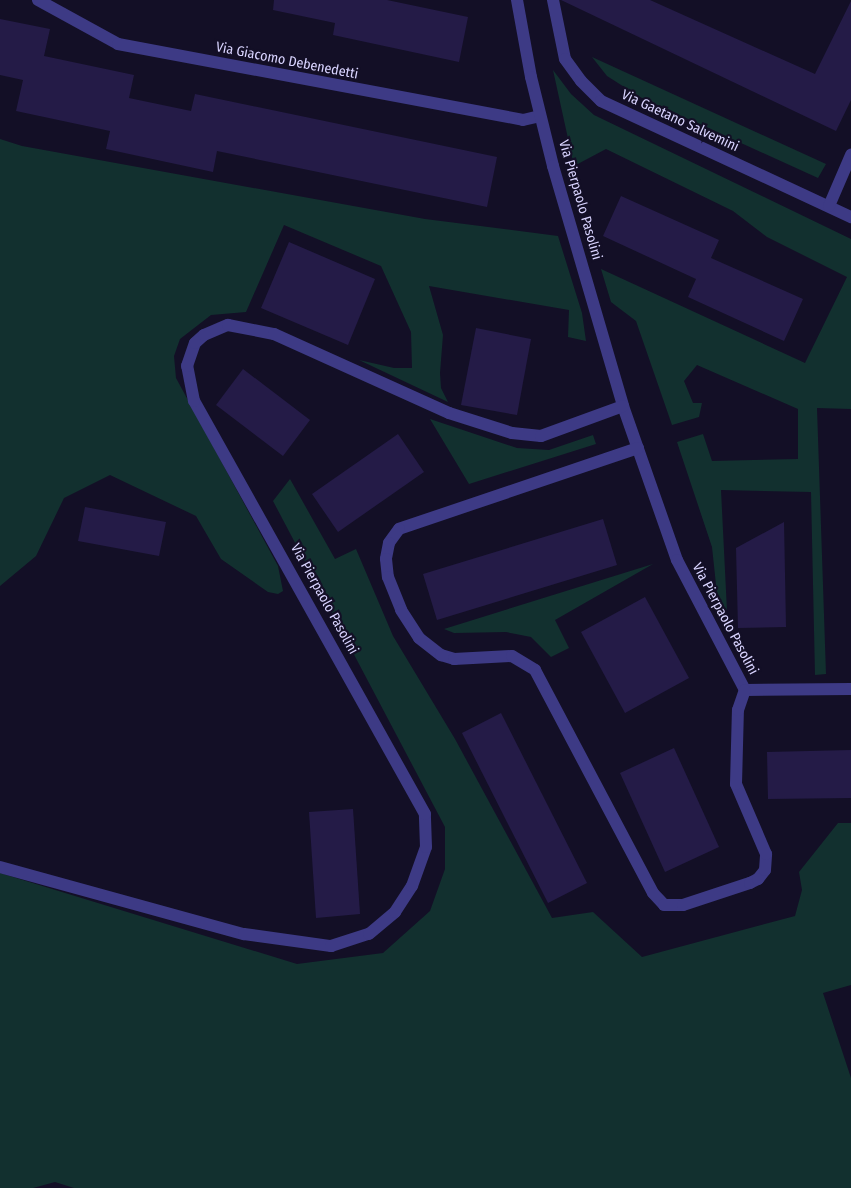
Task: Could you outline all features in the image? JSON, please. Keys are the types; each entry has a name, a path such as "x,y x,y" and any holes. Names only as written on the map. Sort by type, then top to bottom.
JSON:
{"street":[{"name":"Via Giacomo Debenedetti","path":"38,0 118,44 523,120 540,116"},
{"name":"Via Pierpaolo Pasolini","path":"517,0 540,116 624,406 677,560 745,690 851,689"},
{"name":"Via Gaetano Salvemini","path":"553,0 565,59 581,81 602,101 851,217"},
{"path":"829,206 851,155"},
{"name":"Via Pierpaolo Pasolini","path":"0,867 244,934 331,946 370,934 394,912 412,886 426,848 425,814 194,400 187,366 192,349 204,335 228,325 274,334 346,364 449,413 512,433 541,436 624,406"},
{"path":"638,448 399,529 389,543 386,559 388,577 401,610 419,638 441,655 454,659 512,656 535,670 653,893 664,905 683,906 750,883 758,879 764,870 766,854 736,784 738,710 745,690"}],"green space":[{"path":"592,57 826,164 818,178 640,97 607,76"},
{"path":"553,70 571,94 594,115 851,239 851,409 817,408 826,674 815,675 811,492 721,490 727,611 717,594 712,547 677,442 703,434 712,461 798,459 798,409 697,365 684,381 693,403 702,403 699,417 672,425 636,321 611,302 601,269 805,363 847,277 767,237 733,211 606,149 574,166"},
{"path":"0,139 22,146 425,219 558,236 582,313 586,341 568,337 569,310 429,286 443,335 440,373 441,388 448,402 359,360 394,368 412,368 411,332 381,266 284,225 246,312 211,315 180,339 174,356 176,378 278,566 283,591 278,594 268,592 221,559 196,516 110,475 64,498 36,556 0,586"},
{"path":"430,419 517,448 549,450 593,435 596,444 469,484"},
{"path":"290,479 335,559 356,549 393,636 455,739 552,918 593,912 642,957 795,916 802,890 799,872 838,823 851,823 851,985 823,993 851,1078 851,1188 74,1188 55,1182 33,1188 0,1188 0,873 297,964 383,953 430,911 445,869 445,827 273,501"},
{"path":"653,564 555,620 569,648 551,657 531,637 506,632 454,633 444,629"}],"building":[{"path":"274,0 387,0 468,17 459,62 333,35 335,23 273,10"},
{"path":"561,0 650,0 815,74 851,1 851,100 836,131"},
{"path":"0,19 50,29 44,56 134,75 129,98 191,111 195,94 497,157 487,207 217,151 213,172 106,149 110,131 16,111 23,80 0,75"},
{"path":"621,196 719,240 711,258 803,299 784,341 688,297 696,279 603,236"},
{"path":"289,242 375,279 348,345 261,308"},
{"path":"476,328 531,339 517,415 461,405"},
{"path":"243,369 310,420 283,456 216,405"},
{"path":"398,434 424,472 338,532 312,494"},
{"path":"85,507 166,522 159,556 78,541"},
{"path":"603,519 617,565 437,620 423,574"},
{"path":"784,522 786,627 738,628 736,548"},
{"path":"645,597 689,678 625,713 581,632"},
{"path":"501,713 587,883 548,903 462,733"},
{"path":"674,748 719,847 665,872 620,773"},
{"path":"851,750 851,798 768,799 767,752"},
{"path":"353,809 360,914 316,918 309,812"}]}
